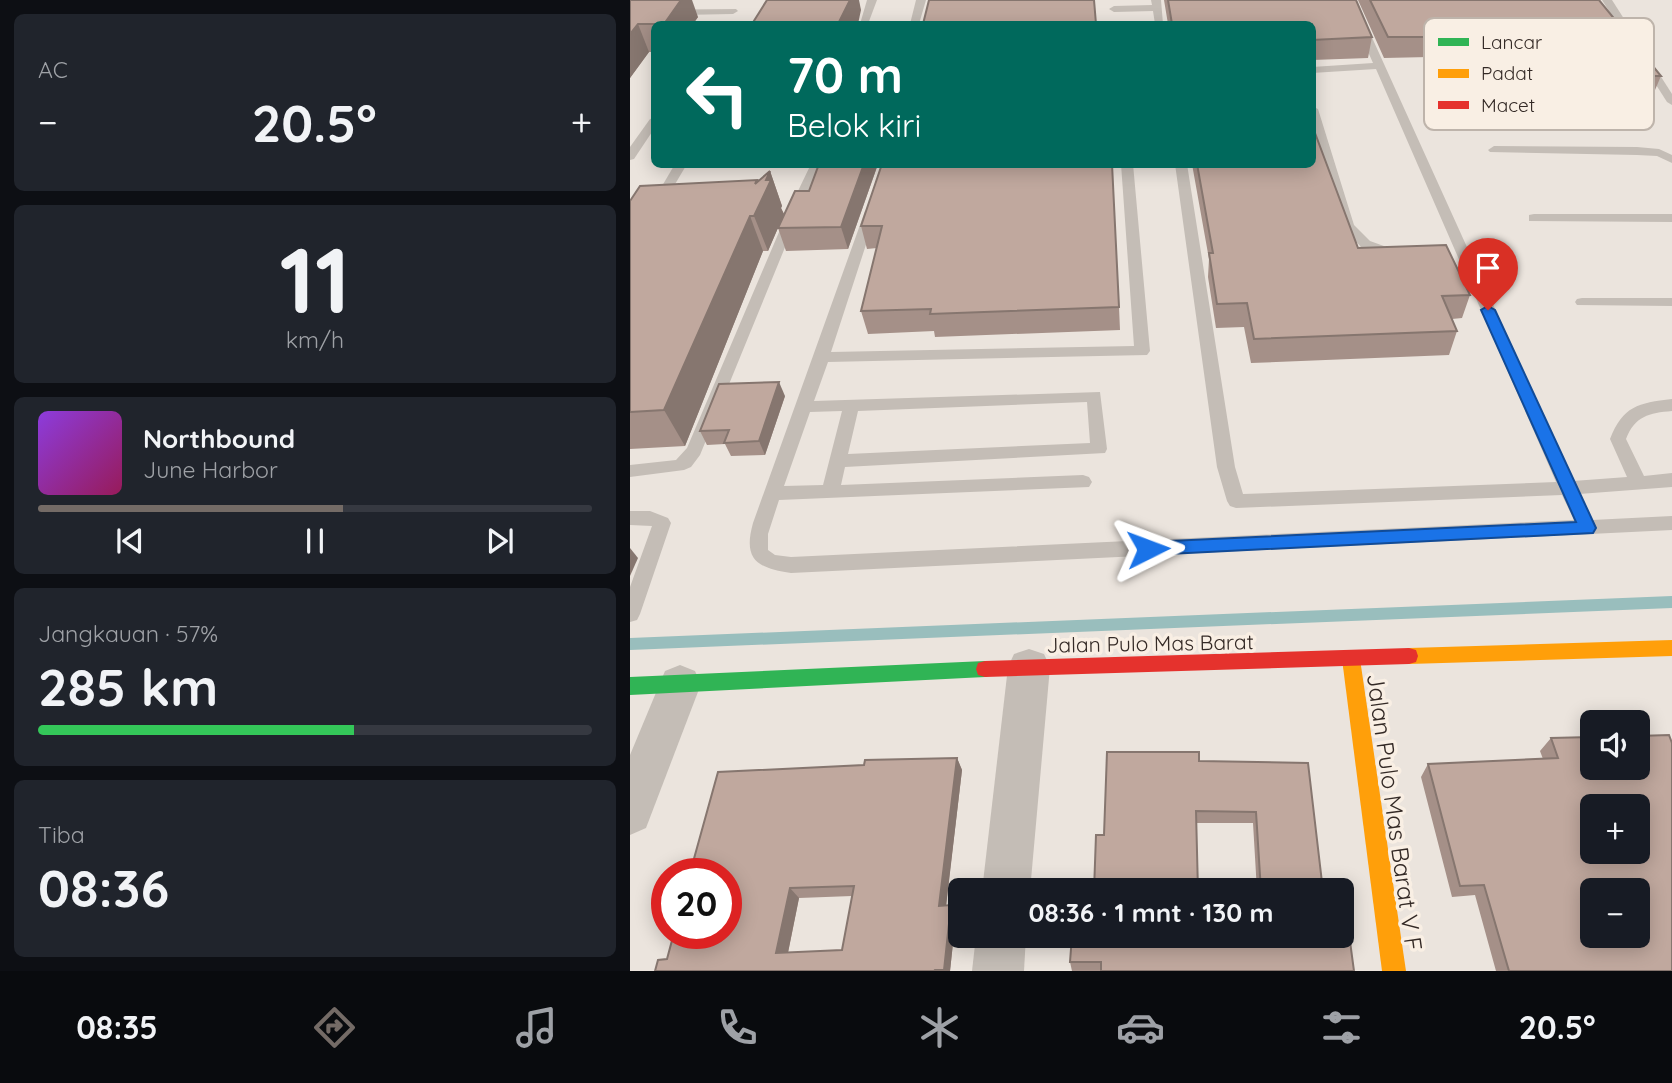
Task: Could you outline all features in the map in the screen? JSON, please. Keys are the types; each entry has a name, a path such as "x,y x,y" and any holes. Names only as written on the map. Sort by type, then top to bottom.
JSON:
{"street":[{"name":"Jalan Pulo Mas Barat","path":"630,686 1030,667 1669,653"},
{"name":"Jalan Pulo Mas Barat V F","path":"1351,659 1394,971"},
{"path":"1007,878 1030,667"},
{"path":"630,812 680,684"},
{"path":"998,971 1000,948"}],"lane":[{"path":"725,21 739,0"},
{"path":"865,21 872,0"},
{"path":"915,21 921,0"},
{"path":"1350,0 1458,259 1587,528"},
{"path":"1606,0 1618,18"},
{"path":"1114,9 1156,4"},
{"path":"630,13 733,11"},
{"path":"1316,70 1379,66"},
{"path":"1654,74 1672,102"},
{"path":"1316,122 1348,225 1359,242 1373,250 1410,255"},
{"path":"630,156 651,125"},
{"path":"1494,150 1637,151 1659,153 1672,159"},
{"path":"649,218 679,168"},
{"path":"630,471 678,466 685,463 694,451 791,218 815,168"},
{"path":"822,356 1142,351 1128,168"},
{"path":"1182,168 1226,467 1236,501 1567,488 1672,480"},
{"path":"873,204 756,543 760,555 769,563 791,565 1672,523"},
{"path":"1534,218 1672,218"},
{"path":"1582,302 1672,302"},
{"path":"803,407 1094,396 1098,449 836,461"},
{"path":"1638,482 1618,439 1624,421 1644,407 1672,405"},
{"path":"830,492 850,406"},
{"path":"773,493 1083,482"},
{"path":"630,518 650,517 662,523 631,610"}],"building":[{"path":"630,0 681,0 666,21 638,24 630,34"},
{"path":"767,0 850,0 840,21 754,21"},
{"path":"929,0 1094,0 1096,21 924,21"},
{"path":"1168,0 1356,0 1372,37 1316,40 1316,21 1172,21"},
{"path":"1370,0 1599,0 1614,18 1424,18 1424,37 1388,37"},
{"path":"1316,136 1358,248 1446,245 1470,295 1442,296 1457,331 1254,339 1247,303 1217,304 1209,253 1213,253 1198,168 1316,168"},
{"path":"818,168 863,168 841,227 778,228 795,191 809,191"},
{"path":"881,168 1112,168 1119,307 930,314 931,309 861,311 882,226 861,226"},
{"path":"770,171 766,180 771,180 754,216 750,216 664,410 630,412 630,201 640,186 757,180 755,184"},
{"path":"779,382 759,441 724,443 729,430 700,431 719,384"},
{"path":"1669,735 1672,743 1672,971 1509,971 1484,885 1460,886 1428,764 1558,758 1551,738 1580,737 1580,780 1650,780 1650,736"},
{"path":"1107,752 1199,752 1199,761 1308,763 1321,878 1260,878 1256,812 1196,811 1198,878 1094,878 1096,835 1104,835"},
{"path":"957,758 939,906 948,905 944,970 655,971 658,960 667,959 670,949 742,949 742,858 694,858 718,772 864,765 865,760","holes":["854,886 842,950 776,953 790,888"]},
{"path":"1071,948 1351,948 1354,971 1101,971 1101,962 1070,962"}],"waterway":[{"path":"630,644 1672,602"}],"traffic: fast":[{"path":"630,686 985,669"}],"traffic: slow":[{"path":"1409,656 1672,648"},
{"path":"1351,659 1394,971"}],"traffic: jam":[{"path":"985,669 1409,656"}],"route":[{"path":"1148,549 1587,528 1488,310"}]}
